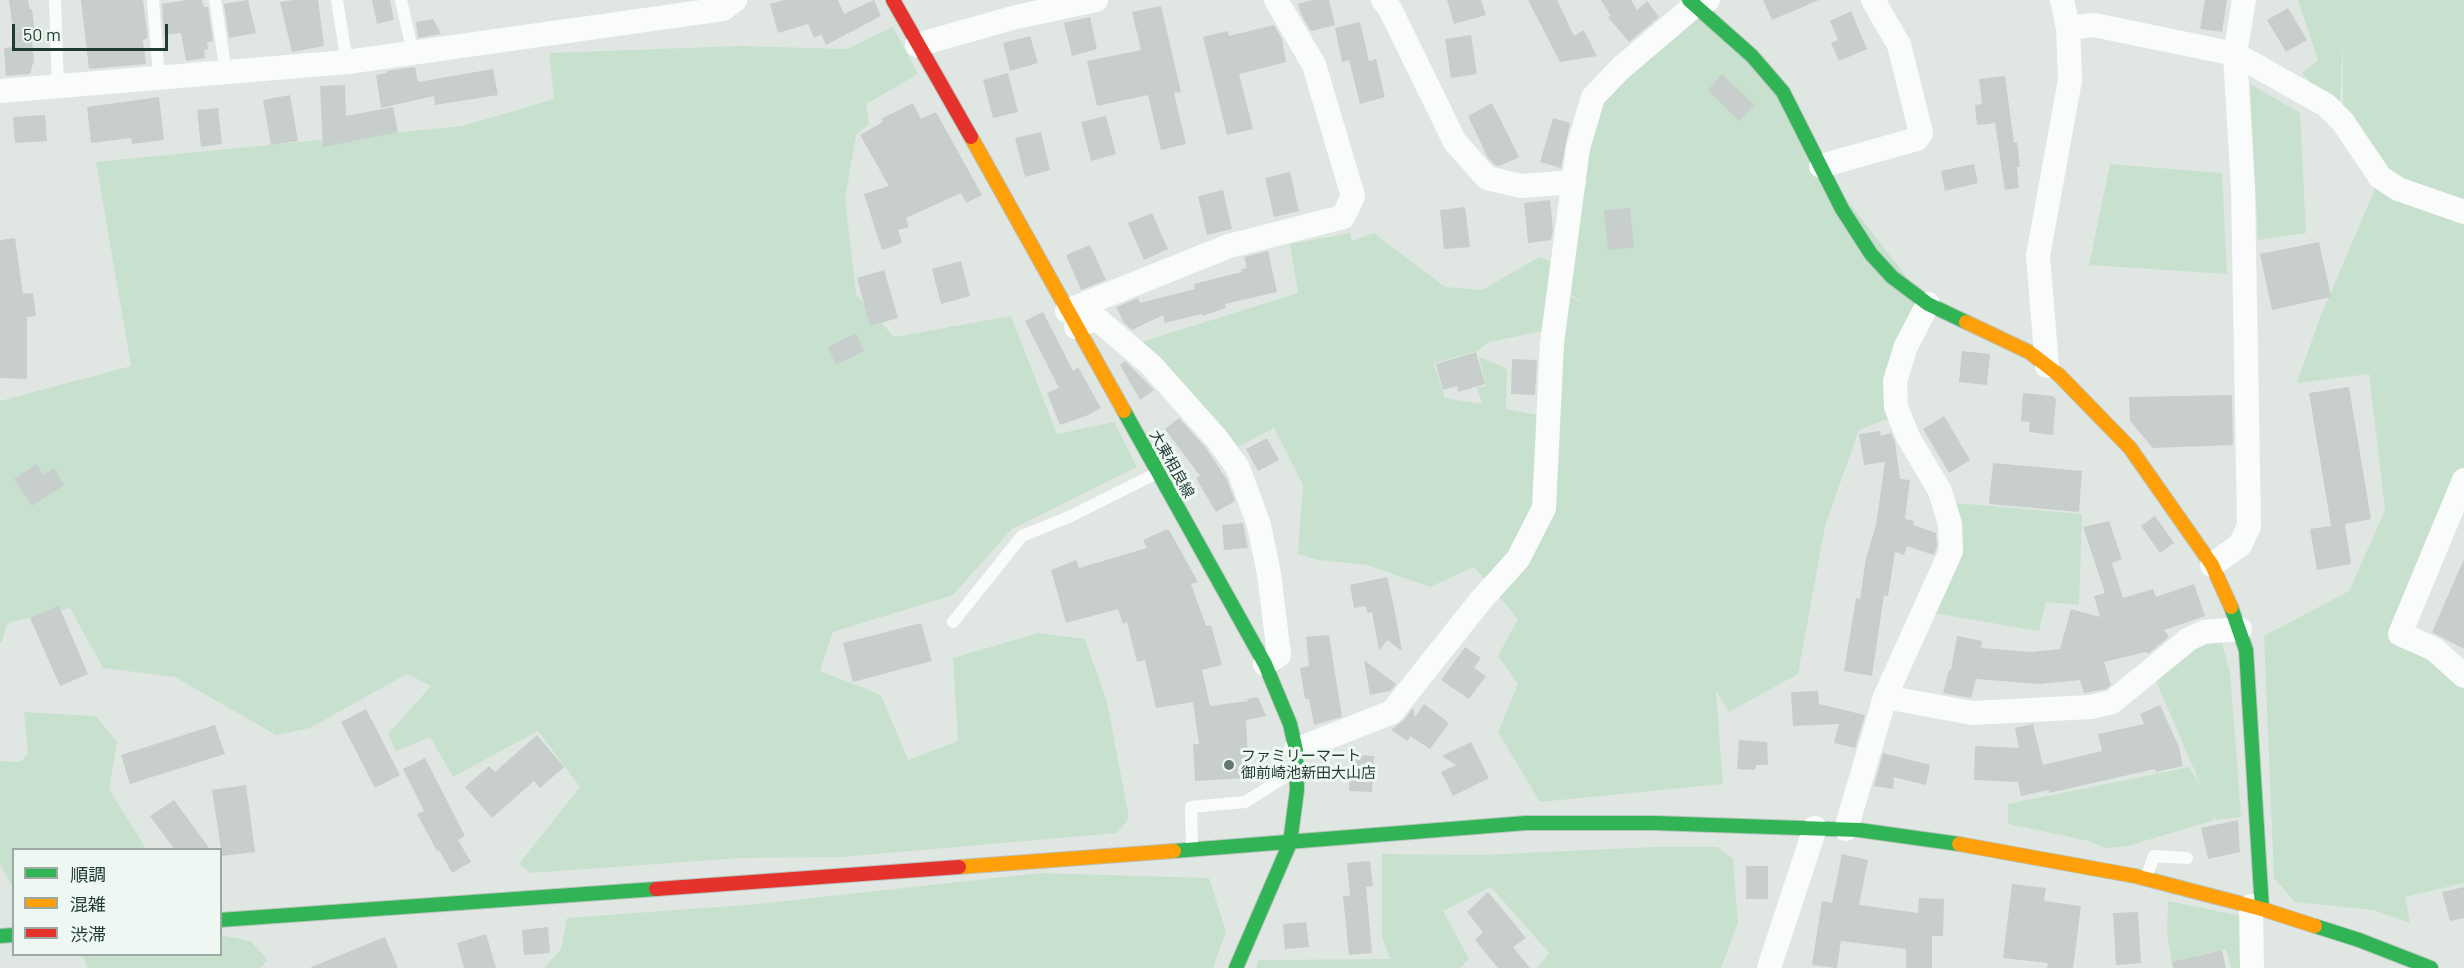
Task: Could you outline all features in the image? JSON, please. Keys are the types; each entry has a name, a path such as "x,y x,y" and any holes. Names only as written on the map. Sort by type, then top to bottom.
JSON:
{"street":[{"path":"0,91 347,62 723,9 735,0"},
{"name":"大東相良線","path":"893,0 1265,664 1290,723 1296,760 1295,817 1290,843 1236,968"},
{"path":"917,45 1015,9 1096,0"},
{"path":"1071,319 1229,246 1343,217 1353,196 1314,65 1276,0"},
{"path":"1383,0 1390,9 1455,142 1487,178 1521,186 1574,182"},
{"path":"1821,166 1917,139 1922,133 1899,45 1873,0"},
{"path":"2047,366 2038,256 2070,80 2068,28 2061,0"},
{"path":"2212,565 2240,545 2249,526 2243,189 2235,54 2244,0"},
{"path":"1296,760 1392,712 1480,600 1518,559 1544,508 1552,344 1578,148 1593,97 1621,68 1697,2 1752,56 1784,92 1842,209 1871,254 1892,277 1928,304 2029,352 2059,375 2130,448 2212,565 2240,629 2246,650 2251,703 2257,908 2252,968"},
{"path":"2068,28 2094,25 2235,54 2326,105 2343,122 2380,177 2398,189 2464,212"},
{"path":"1846,829 1885,697 1951,551 1950,524 1940,491 1908,437 1896,407 1895,381 1906,346 1928,304"},
{"path":"1071,319 1096,318 1151,365 1217,439 1238,468 1259,525 1269,574 1280,655 1265,664"},
{"path":"2464,480 2400,634 2434,649 2464,676"},
{"path":"1885,697 1972,713 2091,707 2112,702 2188,639 2204,632 2240,629"},
{"path":"222,920 1290,843 1526,823 1654,823 1846,829 1985,847 2146,879 2257,908 2359,940 2431,968"},
{"path":"1769,968 1815,828"}],"lane":[{"path":"55,0 58,87"},
{"path":"153,0 159,78"},
{"path":"215,0 226,72"},
{"path":"337,0 347,62"},
{"path":"401,0 413,53"},
{"path":"953,622 1022,536 1069,517 1158,472"},
{"path":"1192,850 1191,807 1245,802 1296,760"},
{"path":"2146,879 2154,856 2187,858"}],"green space":[{"path":"2298,0 2464,0 2464,480 2402,628 2464,676 2464,883 2405,897 2410,923 2373,910 2295,902 2274,878 2264,636 2349,591 2385,510 2369,374 2297,383 2319,320 2380,177 2343,122 2343,43 2339,118 2302,73 2318,60"},
{"path":"1690,11 1783,92 1821,166 1928,305 1895,376 1898,415 1859,430 1825,526 1798,674 1729,712 1716,691 1723,784 1540,802 1498,732 1518,684 1498,656 1518,619 1474,567 1430,587 1367,565 1318,560 1298,554 1303,485 1274,428 1234,449 1135,344 1298,293 1290,244 1350,233 1352,241 1374,233 1445,287 1482,290 1539,257 1557,264 1548,330 1489,342 1477,351 1434,363 1445,398 1482,404 1477,387 1486,386 1479,357 1500,365 1507,370 1506,409 1542,416 1559,291 1588,305 1564,291 1593,97"},
{"path":"893,27 918,74 866,104 869,124 856,135 845,199 856,294 894,337 1011,316 1057,434 1114,422 1137,467 1012,529 953,595 833,632 820,671 881,695 908,760 958,741 953,658 1038,633 1085,639 1107,702 1129,818 1117,833 842,857 742,858 531,873 519,864 580,787 538,731 453,777 430,737 396,751 388,734 431,686 407,674 310,728 276,735 175,677 103,668 70,608 7,623 2,642 0,642 0,401 131,366 96,162 462,126 554,99 549,53 741,46 847,49"},
{"path":"2250,84 2300,113 2306,233 2258,240"},
{"path":"2110,164 2222,173 2227,274 2089,265"},
{"path":"1956,503 2082,514 2079,605 2046,602 2039,631 1933,613 1957,538"},
{"path":"2199,639 2221,640 2230,672 2241,817 2216,820 2213,815 2214,820 2128,846 2105,848 2089,841 2008,824 2008,804 2189,767 2202,788 2154,676"},
{"path":"24,712 96,716 117,742 109,789 145,848 12,848 12,886 0,864 0,761 20,762 28,754"},
{"path":"1652,847 1717,847 1733,859 1738,922 1721,968 1537,968 1549,953 1491,887 1443,911 1469,959 1460,968 1256,968 1258,960 1390,959 1382,937 1382,854 1482,855"},
{"path":"1040,873 1209,878 1226,931 1213,968 544,968 561,949 567,918 758,904"},
{"path":"2168,901 2242,916 2249,968 2231,968 2226,949 2195,956 2197,968 2173,968 2167,934"},
{"path":"222,935 250,941 268,960 260,968 88,968 82,956 222,956"}],"building":[{"path":"9,0 28,0 30,9 32,9 36,40 32,41 34,60 30,74 6,76 4,48 15,47"},
{"path":"81,0 143,0 148,38 143,40 146,64 89,69"},
{"path":"202,0 204,7 208,7 213,41 207,42 208,49 204,50 205,58 186,61 181,33 164,35 162,4"},
{"path":"248,0 256,33 229,38 224,4"},
{"path":"318,0 324,46 292,52 280,2"},
{"path":"372,0 390,0 394,20 377,24"},
{"path":"784,0 838,0 844,14 874,0 881,16 826,45 821,34 814,38 808,24 778,33 770,4"},
{"path":"1313,0 1329,0 1335,25 1311,31 1298,4"},
{"path":"1447,0 1481,0 1486,15 1454,24"},
{"path":"1528,0 1557,0 1574,36 1584,30 1597,56 1560,62"},
{"path":"1601,0 1631,0 1637,10 1647,1 1659,17 1629,42 1608,17 1611,16"},
{"path":"1763,0 1819,0 1772,20"},
{"path":"2205,0 2227,0 2222,32 2200,29"},
{"path":"1161,6 1181,92 1174,93 1186,144 1161,150 1148,95 1097,106 1087,61 1141,50 1132,12"},
{"path":"2288,8 2307,40 2286,52 2267,20"},
{"path":"1851,11 1867,49 1839,61 1831,43 1838,40 1830,21"},
{"path":"1090,17 1097,49 1072,56 1064,23"},
{"path":"433,19 441,34 418,38 416,22"},
{"path":"1360,22 1369,61 1376,59 1385,97 1360,104 1349,60 1342,62 1335,28"},
{"path":"1274,25 1282,39 1286,62 1239,74 1253,129 1227,135 1203,37 1228,31 1229,36"},
{"path":"1471,35 1477,74 1451,78 1445,39"},
{"path":"1030,36 1038,63 1010,71 1003,43"},
{"path":"415,67 418,82 493,69 498,95 435,105 434,96 381,108 376,75"},
{"path":"1008,73 1018,112 993,118 983,80"},
{"path":"1722,74 1754,105 1739,121 1708,90"},
{"path":"2005,76 2014,143 2017,142 2020,167 2017,167 2019,188 2005,190 1995,123 1977,125 1975,105 1982,104 1979,79"},
{"path":"345,85 346,116 393,107 398,132 323,147 320,86"},
{"path":"290,95 298,141 271,145 263,100"},
{"path":"159,97 164,140 132,144 131,138 91,143 87,107"},
{"path":"913,103 921,119 936,112 982,195 966,203 961,193 906,218 909,227 898,230 902,243 882,250 864,194 889,186 860,135 883,122 881,119"},
{"path":"1492,103 1519,157 1500,166 1495,165 1488,158 1468,116"},
{"path":"218,108 222,144 201,147 197,110"},
{"path":"45,115 47,141 15,143 13,117"},
{"path":"1106,116 1116,154 1091,161 1081,122"},
{"path":"1553,118 1570,123 1561,168 1540,162"},
{"path":"1041,132 1050,170 1025,177 1015,138"},
{"path":"1974,164 1978,183 1945,191 1941,171"},
{"path":"1290,172 1299,211 1274,217 1265,178"},
{"path":"1223,190 1232,229 1207,235 1198,196"},
{"path":"1550,200 1553,230 1551,240 1528,243 1524,203"},
{"path":"1465,207 1470,247 1444,249 1440,210"},
{"path":"1630,208 1634,247 1608,250 1604,210"},
{"path":"1152,213 1168,249 1144,260 1128,223"},
{"path":"15,238 23,294 33,293 36,316 27,317 27,379 0,378 0,240"},
{"path":"2319,242 2331,297 2272,310 2260,254"},
{"path":"1090,245 1106,280 1081,290 1066,255"},
{"path":"1268,251 1277,292 1225,304 1226,308 1202,316 1201,314 1165,323 1163,315 1132,330 1124,323 1116,307 1138,298 1140,303 1195,289 1194,284 1242,272 1241,269 1247,268 1244,257"},
{"path":"961,261 970,296 941,304 932,269"},
{"path":"884,270 898,318 870,326 857,278"},
{"path":"1043,312 1073,371 1078,367 1101,408 1060,425 1047,393 1059,388 1025,321"},
{"path":"856,333 864,351 836,365 828,347"},
{"path":"1962,351 1990,354 1987,385 1959,382"},
{"path":"1476,352 1485,384 1458,392 1457,386 1443,390 1436,364"},
{"path":"1512,359 1537,360 1535,395 1511,394"},
{"path":"1125,361 1154,390 1140,400 1120,365"},
{"path":"2349,387 2371,519 2345,524 2351,564 2317,570 2310,529 2331,526 2309,393"},
{"path":"2023,393 2053,396 2056,399 2053,435 2029,432 2030,422 2021,421"},
{"path":"2232,395 2233,445 2153,448 2130,421 2129,397"},
{"path":"1944,416 1970,460 1949,473 1923,429"},
{"path":"1179,418 1206,448 1227,480 1235,501 1216,512 1196,478 1200,476 1165,429"},
{"path":"1880,431 1881,436 1891,433 1895,442 1900,479 1910,480 1905,519 1914,521 1913,525 1936,533 1937,546 1934,555 1907,546 1904,555 1895,552 1888,596 1884,595 1872,676 1844,671 1856,598 1860,599 1866,558 1876,525 1885,462 1864,465 1859,434"},
{"path":"1267,438 1279,460 1258,471 1246,449"},
{"path":"1993,463 2082,471 2079,512 1989,504"},
{"path":"36,464 44,475 54,468 64,485 32,506 14,479"},
{"path":"2155,516 2174,543 2160,553 2141,526"},
{"path":"2109,521 2122,559 2112,563 2123,598 2153,589 2156,597 2194,584 2205,616 2164,630 2169,637 2148,654 2146,652 2104,662 2111,685 2106,689 2084,693 2080,680 2040,684 1976,679 1971,698 1943,693 1949,670 1951,670 1957,636 1982,641 1981,648 2032,652 2060,649 2071,609 2100,617 2094,596 2105,593 2083,527"},
{"path":"1243,523 1248,548 1224,550 1222,525"},
{"path":"1169,530 1198,582 1191,584 1206,626 1211,625 1222,665 1202,670 1210,706 1248,701 1247,699 1258,697 1266,716 1246,720 1249,778 1195,781 1193,744 1199,744 1193,702 1156,708 1145,660 1137,662 1127,622 1123,624 1118,609 1066,623 1051,570 1076,560 1079,568 1147,548 1143,540"},
{"path":"2464,559 2464,649 2432,632"},
{"path":"1387,577 1402,651 1387,640 1379,651 1372,612 1367,613 1366,606 1354,608 1350,585"},
{"path":"59,606 88,674 60,686 30,618"},
{"path":"921,623 932,661 853,682 843,643"},
{"path":"1329,635 1342,717 1314,725 1309,699 1305,699 1300,668 1309,666 1306,637"},
{"path":"1465,647 1481,658 1474,668 1486,676 1469,699 1441,680"},
{"path":"1364,660 1396,684 1390,691 1370,695"},
{"path":"1818,691 1819,704 1865,715 1855,748 1834,743 1839,724 1793,726 1791,692"},
{"path":"1424,704 1449,723 1430,749 1410,736 1408,741 1391,730 1403,721 1413,708 1415,717"},
{"path":"2160,705 2179,747 2183,766 2156,772 2155,769 2049,793 2049,790 2021,796 2018,782 1974,780 1975,746 2019,748 2015,728 2033,724 2043,765 2102,751 2098,734 2144,724 2140,714"},
{"path":"366,709 400,775 375,788 341,722"},
{"path":"215,725 225,754 130,784 121,755"},
{"path":"537,735 564,767 540,788 534,781 492,818 465,787 489,766 495,772"},
{"path":"1739,740 1767,742 1768,765 1756,765 1755,770 1737,769"},
{"path":"1471,742 1489,778 1453,796 1441,772 1456,765 1442,756"},
{"path":"1883,753 1930,765 1926,785 1894,777 1893,789 1874,786"},
{"path":"1350,755 1374,756 1372,792 1349,791"},
{"path":"425,758 465,836 458,840 471,862 452,873 417,814 424,811 403,769"},
{"path":"246,785 255,852 222,856 212,790"},
{"path":"174,800 209,848 173,848 150,816"},
{"path":"2238,820 2240,852 2208,859 2201,828"},
{"path":"1842,854 1868,860 1859,905 1918,913 1919,898 1944,899 1943,936 1932,936 1932,968 1906,968 1906,949 1841,941 1837,968 1812,965 1822,901 1832,903"},
{"path":"1370,861 1373,886 1366,887 1372,953 1349,955 1343,896 1350,896 1347,863"},
{"path":"1746,866 1768,866 1768,899 1746,899"},
{"path":"2012,884 2046,888 2044,901 2081,906 2073,968 2047,968 2048,963 2003,958"},
{"path":"2464,887 2464,918 2450,921 2442,892"},
{"path":"1488,892 1526,938 1513,947 1530,968 1498,968 1475,940 1483,932 1467,912"},
{"path":"2138,912 2141,963 2116,965 2113,913"},
{"path":"1306,922 1309,947 1285,949 1283,924"},
{"path":"548,927 550,953 524,955 522,930"},
{"path":"486,934 496,968 464,968 457,943"},
{"path":"385,937 398,968 311,968 311,967"},
{"path":"2222,950 2226,968 2173,968 2172,962"}],"traffic: fast":[{"path":"1689,0 1752,56 1783,92 1842,209 1871,254 1892,277 1928,304 1966,322"},
{"path":"1124,411 1265,664 1290,724 1296,750 1297,790 1290,843 1236,968"},
{"path":"2231,607 2246,650 2262,909"},
{"path":"1174,851 1526,823 1654,823 1859,830 1959,844"},
{"path":"222,920 656,889"},
{"path":"2315,926 2359,940 2431,968"},
{"path":"0,936 12,935"}],"traffic: slow":[{"path":"971,137 1124,411"},
{"path":"1966,322 2029,352 2059,375 2130,448 2212,565 2231,607"},
{"path":"1959,844 2135,876 2262,909 2315,926"},
{"path":"959,867 1174,851"}],"traffic: jam":[{"path":"893,0 971,137"},
{"path":"656,889 959,867"}],"place":[{"name":"ファミリーマート 御前崎池新田大山店","path":"1229,765"}]}
